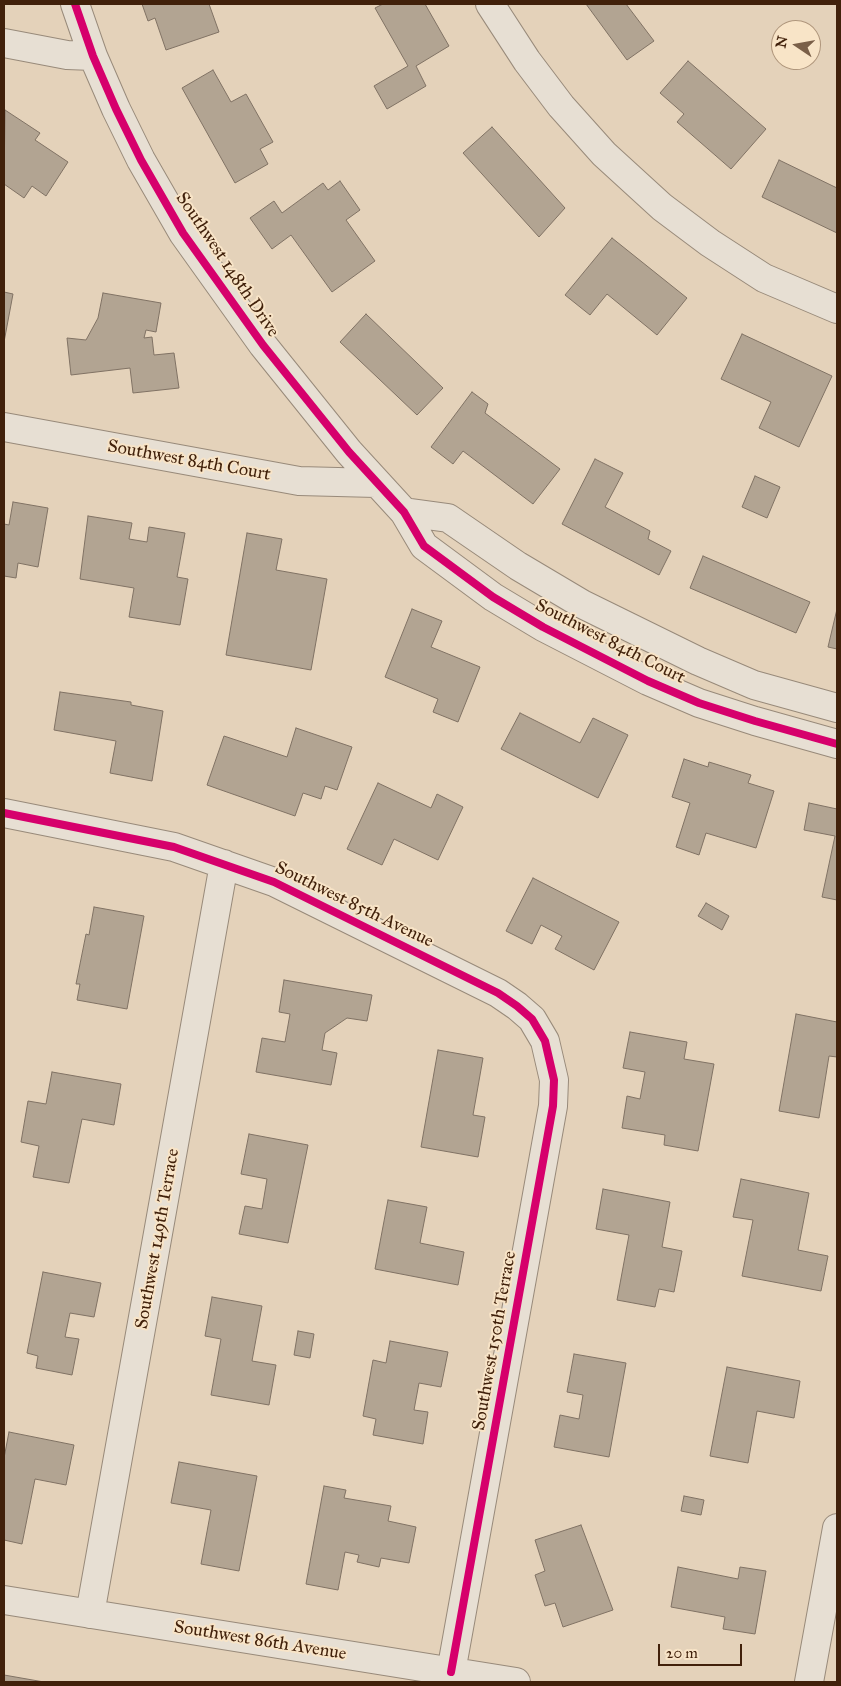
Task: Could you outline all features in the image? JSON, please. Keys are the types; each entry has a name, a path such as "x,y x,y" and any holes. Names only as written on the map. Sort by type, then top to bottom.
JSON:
{"street":[{"name":"Southwest 148th Drive","path":"76,4 93,56 141,160 183,233 263,345 376,483 404,512"},
{"path":"490,4 527,61 561,106 604,154 662,207 710,243 764,278 837,309"},
{"path":"4,43 67,55 93,56"},
{"name":"Southwest 84th Court","path":"4,428 298,481 336,484 376,483"},
{"name":"Southwest 84th Court","path":"404,512 448,518 518,566 582,604 698,661 754,685 837,708"},
{"name":"Southwest 84th Court","path":"404,512 424,546 494,597 543,627 648,681 699,703 755,722 837,744"},
{"name":"Southwest 85th Avenue","path":"4,813 165,845 224,864 313,900 476,981 517,1006 532,1019"},
{"name":"Southwest 149th Terrace","path":"90,1614 224,864"},
{"name":"Southwest 150th Terrace","path":"451,1672 553,1106 554,1080 551,1060 545,1040 532,1019"},
{"path":"809,1682 837,1528"},
{"name":"Southwest 86th Avenue","path":"4,1600 516,1682"}],"building":[{"path":"142,4 209,4 219,32 166,50 155,18 148,21"},
{"path":"383,4 425,4 449,46 416,66 426,86 387,109 374,86 408,66 375,8"},
{"path":"586,4 626,4 654,41 627,60"},
{"path":"688,61 766,129 731,169 677,122 684,114 660,93"},
{"path":"213,70 231,102 246,94 273,142 260,149 268,164 235,183 182,88"},
{"path":"5,110 40,133 35,140 68,162 46,196 32,186 24,198 4,184"},
{"path":"492,127 565,208 539,237 463,153"},
{"path":"779,160 837,188 837,233 762,197"},
{"path":"340,181 360,210 346,220 375,261 332,292 291,235 272,249 250,218 274,201 282,213 323,183 328,190"},
{"path":"612,238 687,298 657,335 607,294 590,315 565,295"},
{"path":"4,292 13,294 4,342"},
{"path":"103,293 161,303 156,332 146,330 144,338 152,337 154,355 174,353 179,388 133,393 130,368 71,375 67,338 86,340 98,318"},
{"path":"366,314 443,388 417,415 340,342"},
{"path":"742,334 832,376 799,447 759,428 771,402 721,379"},
{"path":"472,392 488,404 485,413 560,469 533,504 463,451 453,464 431,447"},
{"path":"595,459 623,473 605,507 650,531 648,539 671,551 659,575 562,524"},
{"path":"755,476 780,487 767,518 742,507"},
{"path":"13,502 48,508 38,567 18,563 16,578 4,576 4,524 9,525"},
{"path":"88,516 132,523 129,539 147,542 149,527 185,533 177,577 188,579 180,625 129,617 134,588 80,579"},
{"path":"247,533 282,539 276,570 327,579 311,670 226,655"},
{"path":"703,556 810,602 796,633 690,588"},
{"path":"412,609 442,621 431,647 480,667 458,722 433,712 438,699 385,677"},
{"path":"837,609 837,649 828,647"},
{"path":"60,692 131,702 131,705 163,711 152,781 110,773 116,741 54,730"},
{"path":"520,713 580,743 593,718 628,735 598,798 501,749"},
{"path":"296,728 352,747 337,790 325,786 321,799 303,793 295,816 207,785 224,736 287,757"},
{"path":"684,759 708,767 709,762 751,775 748,783 774,791 756,848 706,833 699,855 676,847 690,803 672,797"},
{"path":"378,783 431,808 437,794 463,807 438,860 394,839 382,865 347,849"},
{"path":"809,803 837,809 837,900 822,897 835,836 804,830"},
{"path":"533,878 619,922 594,970 555,949 562,936 541,925 532,944 506,931"},
{"path":"706,903 729,916 722,930 698,916"},
{"path":"94,907 144,916 127,1009 77,1000 80,984 76,984 86,934 89,935"},
{"path":"284,980 372,995 367,1021 347,1018 325,1033 322,1050 337,1053 331,1085 256,1072 262,1038 285,1042 290,1014 279,1012"},
{"path":"796,1014 837,1022 837,1057 829,1056 819,1118 779,1111"},
{"path":"630,1032 687,1042 684,1059 714,1064 698,1151 664,1145 665,1135 622,1128 627,1096 640,1099 645,1072 623,1068"},
{"path":"438,1050 483,1058 473,1115 485,1117 478,1157 421,1147"},
{"path":"52,1072 121,1084 114,1125 82,1119 69,1183 33,1177 39,1146 21,1142 28,1101 46,1104"},
{"path":"249,1134 308,1145 288,1243 239,1234 245,1206 262,1209 267,1179 241,1174"},
{"path":"741,1179 809,1193 798,1250 828,1256 821,1291 742,1276 753,1220 733,1217"},
{"path":"603,1189 670,1202 662,1247 682,1251 674,1292 659,1289 655,1307 617,1300 629,1235 596,1229"},
{"path":"388,1200 427,1207 420,1243 464,1252 458,1285 375,1269"},
{"path":"43,1272 101,1283 94,1317 70,1313 65,1337 79,1339 72,1375 36,1368 38,1356 27,1353"},
{"path":"212,1297 262,1306 252,1361 276,1365 269,1405 211,1395 221,1339 205,1336"},
{"path":"298,1331 314,1334 310,1358 294,1355"},
{"path":"390,1341 448,1352 441,1387 419,1383 414,1410 428,1412 423,1444 373,1435 376,1419 363,1416 373,1360 386,1363"},
{"path":"574,1354 626,1363 609,1457 554,1447 560,1415 579,1419 583,1395 567,1392"},
{"path":"727,1367 800,1381 794,1418 757,1411 748,1463 710,1456"},
{"path":"9,1432 74,1445 66,1485 35,1479 22,1544 4,1540 4,1458"},
{"path":"179,1462 257,1476 239,1571 201,1564 211,1510 171,1503"},
{"path":"324,1486 346,1490 344,1498 391,1506 388,1521 416,1527 409,1563 381,1558 379,1567 357,1562 359,1555 345,1552 338,1590 306,1584"},
{"path":"684,1496 704,1500 701,1515 681,1511"},
{"path":"581,1525 613,1610 563,1627 555,1603 545,1606 535,1575 545,1571 535,1540"},
{"path":"678,1567 738,1579 740,1567 766,1571 755,1634 723,1629 725,1617 671,1607"},
{"path":"4,1675 44,1682 4,1682"}],"cycle path":[{"path":"75,4 93,56 116,109 141,160 183,233 263,345 349,452 404,512 424,546 493,597 543,627 648,681 699,703 837,744"},
{"path":"4,813 174,847 274,882 498,993 532,1019 545,1041 554,1080 553,1106 451,1672"}]}
